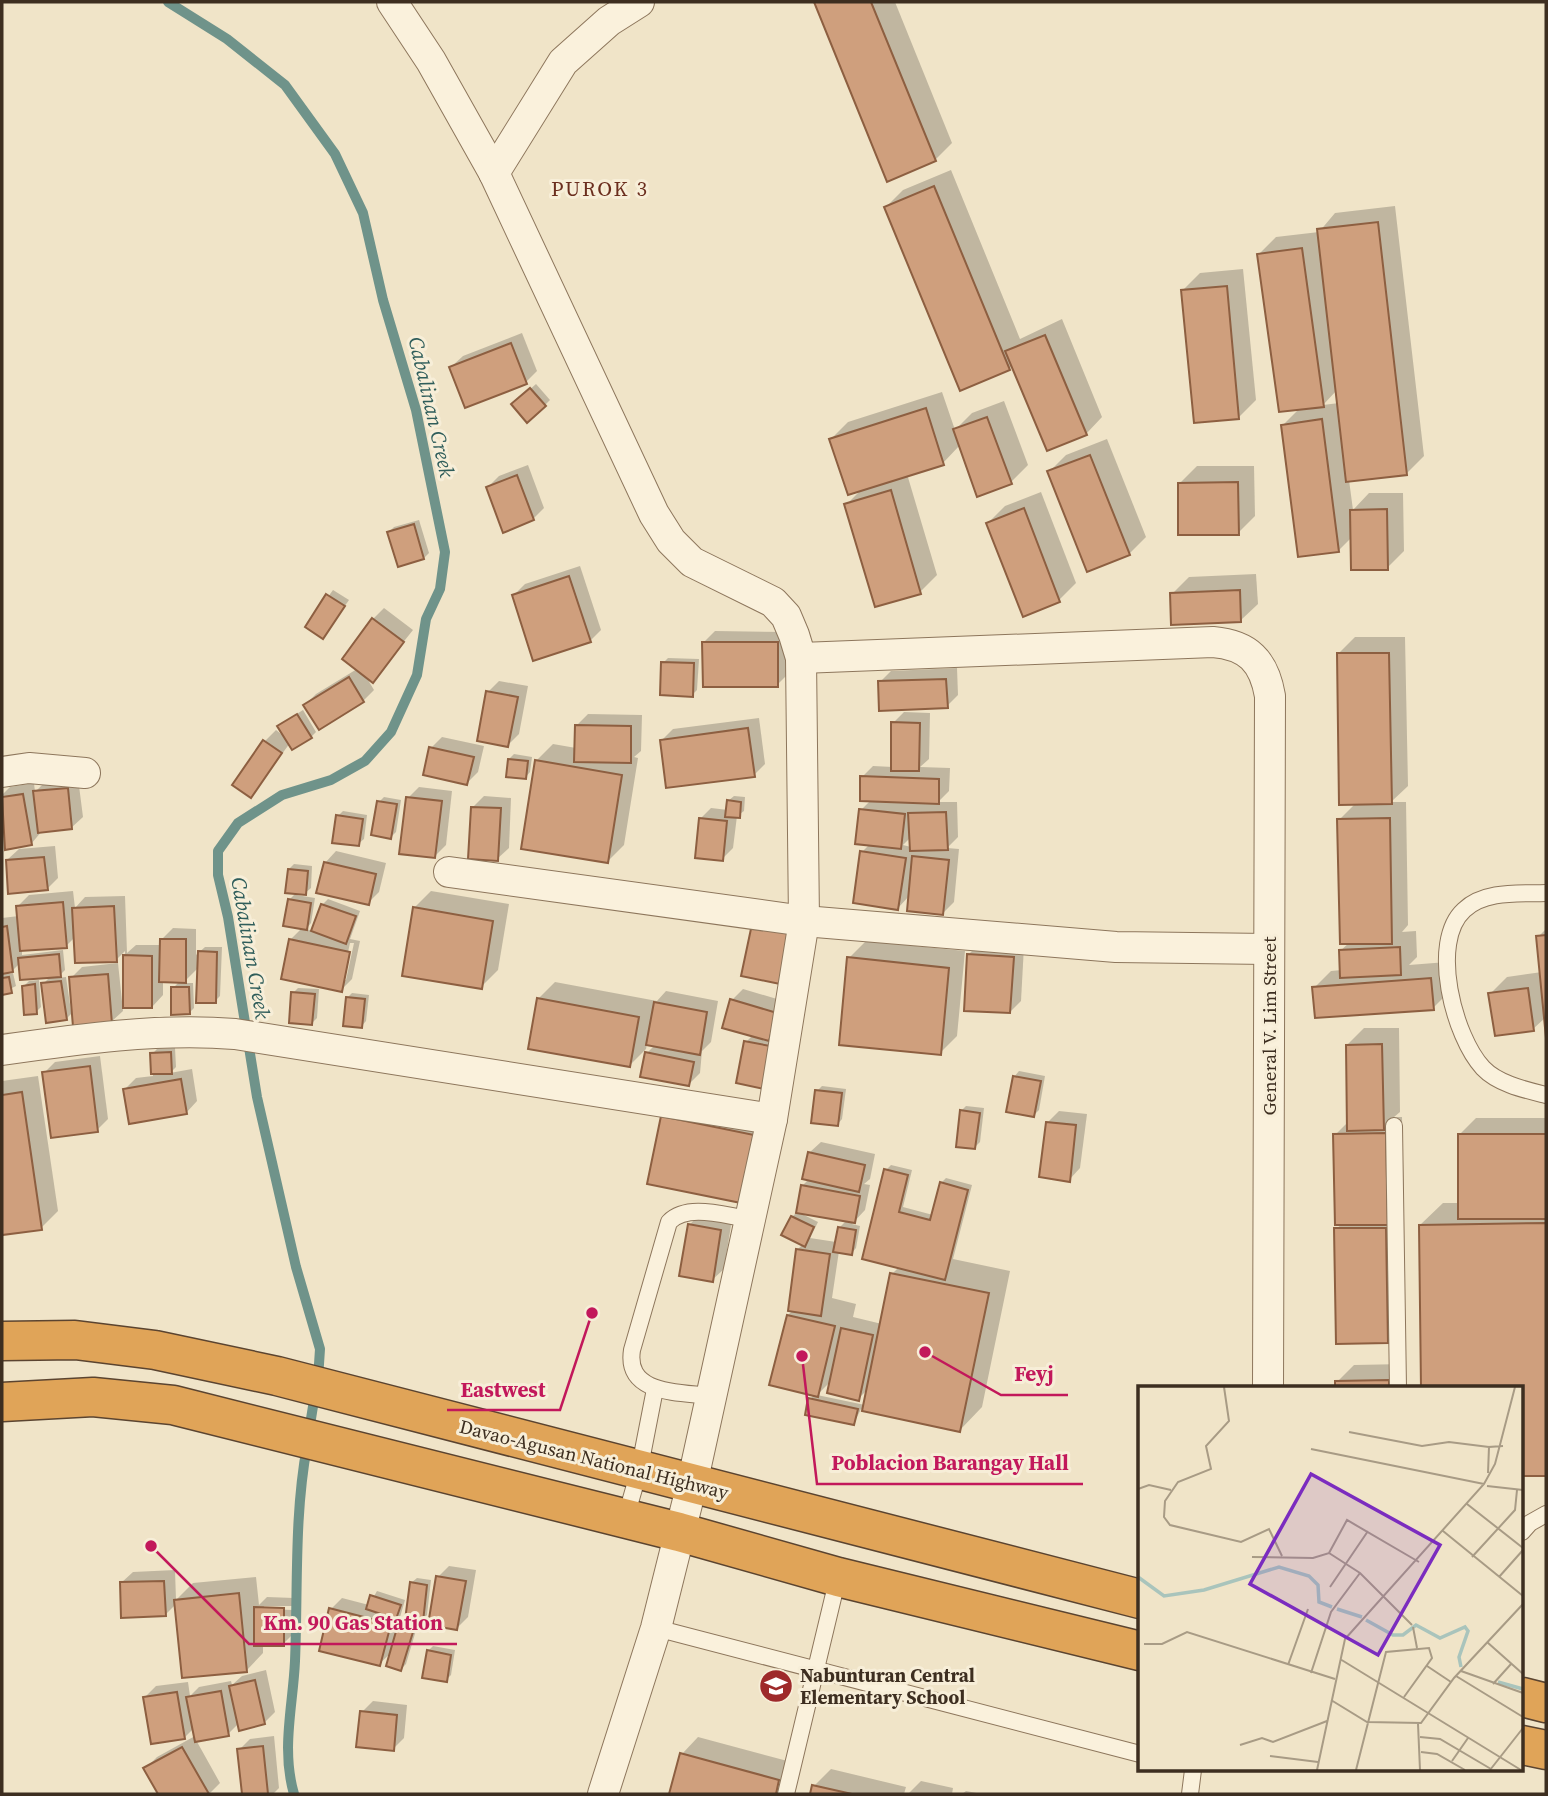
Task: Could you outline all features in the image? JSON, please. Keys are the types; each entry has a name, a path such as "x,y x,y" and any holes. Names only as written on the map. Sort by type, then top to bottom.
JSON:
{"highway":[{"name":"Davao-Agusan National Highway","path":"2,1341 75,1340 155,1350 277,1376 1138,1597"},
{"path":"2,1402 93,1397 160,1404 267,1427 625,1521 679,1532 838,1577 1138,1651"},
{"path":"1524,1697 1546,1703"},
{"path":"1524,1745 1546,1750"}],"street":[{"path":"392,2 431,61 494,173 654,514 671,541 692,562 773,602 786,616 801,658 804,921 772,1119 692,1484 656,1628 603,1794"},
{"path":"494,173 564,62 609,22 639,2"},
{"name":"General V. Lim Street","path":"801,658 1213,642 1233,643 1262,664 1270,696 1268,1386"},
{"path":"2,772 29,768 85,772"},
{"path":"449,872 804,921 1116,947 1268,949"},
{"path":"2,1050 143,1033 188,1030 235,1034 772,1119"}],"lane":[{"path":"1546,893 1482,899 1465,908 1453,923 1447,946 1449,978 1458,1022 1469,1048 1484,1069 1524,1089 1546,1095"},
{"path":"1394,1126 1398,1386"},
{"path":"710,1396 655,1389 639,1378 631,1358 667,1226 679,1213 686,1212 749,1219"},
{"path":"625,1521 639,1471 655,1389"},
{"path":"1525,1525 1546,1514"},
{"path":"786,1794 838,1577"},
{"path":"656,1628 1138,1753"},
{"path":"1190,1794 1193,1772"}],"building":[{"path":"814,2 871,2 936,161 887,182"},
{"path":"934,186 1010,370 960,391 884,207"},
{"path":"1378,222 1407,475 1346,482 1317,229"},
{"path":"1302,248 1324,407 1279,412 1257,254"},
{"path":"1227,286 1239,419 1194,423 1181,290"},
{"path":"1045,335 1087,435 1047,451 1005,351"},
{"path":"511,343 527,384 465,408 449,367"},
{"path":"530,388 546,406 527,423 511,404"},
{"path":"926,408 944,465 848,495 829,439"},
{"path":"987,417 1012,484 977,497 953,429"},
{"path":"1322,419 1339,552 1298,557 1281,425"},
{"path":"1090,455 1130,555 1087,572 1047,471"},
{"path":"517,475 534,520 503,533 486,487"},
{"path":"1238,482 1239,535 1178,535 1178,483"},
{"path":"891,490 921,594 875,607 844,504"},
{"path":"1024,508 1060,602 1023,617 986,523"},
{"path":"1387,509 1388,570 1351,570 1350,510"},
{"path":"414,524 424,559 398,567 387,532"},
{"path":"569,576 591,642 533,661 512,595"},
{"path":"1240,590 1241,622 1171,625 1170,593"},
{"path":"326,594 345,606 323,639 305,627"},
{"path":"372,618 404,642 373,683 342,659"},
{"path":"702,642 778,642 778,687 703,687"},
{"path":"1337,653 1389,653 1392,804 1339,805"},
{"path":"661,662 694,663 693,697 660,695"},
{"path":"349,677 364,702 319,730 303,705"},
{"path":"946,679 948,708 879,711 878,681"},
{"path":"486,691 518,697 508,747 477,741"},
{"path":"297,714 312,738 292,750 277,726"},
{"path":"891,722 920,723 919,771 891,771"},
{"path":"575,725 631,726 631,763 574,762"},
{"path":"748,728 755,777 666,788 660,740"},
{"path":"263,740 282,753 251,798 232,785"},
{"path":"429,747 474,757 467,785 423,775"},
{"path":"508,759 528,761 526,779 506,777"},
{"path":"535,760 622,775 608,863 521,849"},
{"path":"860,776 939,779 939,804 860,801"},
{"path":"68,788 72,829 38,833 33,791"},
{"path":"23,794 32,845 5,850 2,797"},
{"path":"406,797 442,801 435,858 399,854"},
{"path":"727,800 741,802 740,818 725,817"},
{"path":"377,801 397,804 391,839 371,835"},
{"path":"471,807 501,808 498,861 468,859"},
{"path":"859,809 905,814 901,849 855,844"},
{"path":"946,812 948,850 910,851 908,813"},
{"path":"336,815 363,819 359,846 332,843"},
{"path":"699,818 727,821 723,861 695,858"},
{"path":"1390,818 1392,944 1340,944 1337,819"},
{"path":"860,851 906,858 898,910 853,903"},
{"path":"912,856 949,860 943,915 907,911"},
{"path":"44,857 48,890 8,894 6,860"},
{"path":"324,862 376,874 369,905 316,893"},
{"path":"288,869 308,871 306,895 285,893"},
{"path":"288,899 311,903 307,930 283,926"},
{"path":"63,902 67,948 20,951 16,906"},
{"path":"321,904 356,916 346,944 311,931"},
{"path":"114,906 117,962 75,963 72,908"},
{"path":"413,907 493,921 482,989 402,976"},
{"path":"752,924 796,933 785,985 741,976"},
{"path":"7,926 13,972 2,974 2,927"},
{"path":"1546,935 1546,1038 1536,936"},
{"path":"160,939 186,939 186,983 159,982"},
{"path":"289,939 350,952 342,992 281,979"},
{"path":"1400,947 1401,975 1340,978 1339,950"},
{"path":"198,951 217,952 216,1003 196,1003"},
{"path":"59,954 61,977 20,980 18,958"},
{"path":"967,954 1014,957 1010,1013 964,1011"},
{"path":"123,955 152,956 152,1008 123,1008"},
{"path":"847,957 949,968 941,1055 839,1045"},
{"path":"108,974 112,1024 73,1027 69,977"},
{"path":"9,977 12,993 2,995 2,978"},
{"path":"1431,978 1434,1010 1315,1018 1312,987"},
{"path":"61,981 67,1020 46,1023 41,983"},
{"path":"35,984 37,1014 24,1015 22,986"},
{"path":"171,987 189,987 190,1014 171,1015"},
{"path":"1528,988 1534,1031 1495,1036 1488,993"},
{"path":"291,992 315,994 312,1025 289,1023"},
{"path":"346,997 365,999 362,1028 343,1026"},
{"path":"537,998 639,1017 630,1067 528,1049"},
{"path":"730,999 777,1013 769,1041 722,1028"},
{"path":"654,1002 707,1012 700,1055 646,1045"},
{"path":"744,1041 781,1048 773,1091 736,1083"},
{"path":"1382,1044 1384,1130 1347,1131 1346,1045"},
{"path":"171,1052 172,1074 151,1074 150,1053"},
{"path":"645,1052 694,1062 689,1086 640,1077"},
{"path":"90,1066 98,1132 51,1138 42,1072"},
{"path":"1013,1076 1041,1081 1034,1117 1006,1112"},
{"path":"181,1079 187,1114 129,1124 123,1089"},
{"path":"815,1090 842,1093 838,1126 811,1123"},
{"path":"22,1092 42,1230 2,1235 2,1095"},
{"path":"960,1110 980,1113 975,1149 956,1147"},
{"path":"661,1116 754,1135 741,1203 647,1184"},
{"path":"1046,1122 1076,1125 1070,1182 1039,1177"},
{"path":"1386,1133 1388,1225 1335,1225 1333,1134"},
{"path":"1458,1134 1546,1134 1546,1219 1458,1219"},
{"path":"808,1152 865,1165 859,1192 802,1179"},
{"path":"884,1169 908,1175 899,1212 930,1220 940,1182 968,1190 945,1280 862,1259"},
{"path":"801,1185 860,1196 855,1223 796,1213"},
{"path":"791,1216 814,1227 805,1247 781,1235"},
{"path":"1546,1223 1546,1476 1524,1476 1524,1386 1421,1386 1419,1225"},
{"path":"688,1224 721,1230 713,1282 679,1276"},
{"path":"838,1227 856,1230 852,1255 833,1252"},
{"path":"1334,1228 1386,1228 1388,1343 1336,1344"},
{"path":"796,1249 830,1254 821,1316 788,1311"},
{"path":"890,1273 989,1293 960,1432 862,1411"},
{"path":"787,1315 835,1326 818,1397 769,1385"},
{"path":"841,1328 873,1335 859,1401 827,1393"},
{"path":"1389,1380 1389,1386 1335,1386 1335,1381"},
{"path":"808,1398 858,1409 854,1425 805,1415"},
{"path":"436,1576 466,1581 457,1630 428,1625"},
{"path":"164,1581 166,1616 121,1618 120,1582"},
{"path":"410,1582 427,1585 423,1622 405,1620"},
{"path":"239,1593 247,1672 182,1678 174,1600"},
{"path":"370,1595 401,1605 396,1619 366,1609"},
{"path":"254,1607 284,1608 284,1646 254,1646"},
{"path":"329,1608 391,1624 380,1666 319,1651"},
{"path":"397,1628 413,1632 401,1671 386,1666"},
{"path":"427,1650 451,1655 447,1682 422,1678"},
{"path":"255,1680 265,1724 239,1731 229,1686"},
{"path":"221,1691 229,1736 195,1742 186,1697"},
{"path":"177,1692 185,1739 151,1744 143,1697"},
{"path":"360,1711 397,1715 394,1751 356,1747"},
{"path":"263,1746 268,1794 242,1794 237,1749"},
{"path":"182,1747 209,1794 158,1794 143,1768"},
{"path":"680,1753 779,1780 776,1794 669,1794"},
{"path":"812,1785 852,1794 810,1794"}],"waterway":[{"name":"Cabalinan Creek","path":"168,2 227,39 285,85 335,154 363,213 383,300 416,410 445,552 440,589 426,619 417,675 391,732 365,761 331,780 282,795 238,823 218,851 218,875 228,917 257,1097 296,1267 320,1349 318,1379"},
{"name":"Cabalinan Creek","path":"309,1431 315,1394"},
{"name":"Cabalinan Creek","path":"294,1794 288,1744 295,1661 298,1526 307,1446"}],"place":[{"name":"Eastwest","path":"592,1313"},
{"name":"Feyj","path":"925,1352"},
{"name":"Poblacion Barangay Hall","path":"802,1356"},
{"name":"Km. 90 Gas Station","path":"151,1546"},
{"name":"Nabunturan Central Elementary School","path":"776,1686"}],"district":[{"name":"PUROK 3","path":"600,188"}]}
